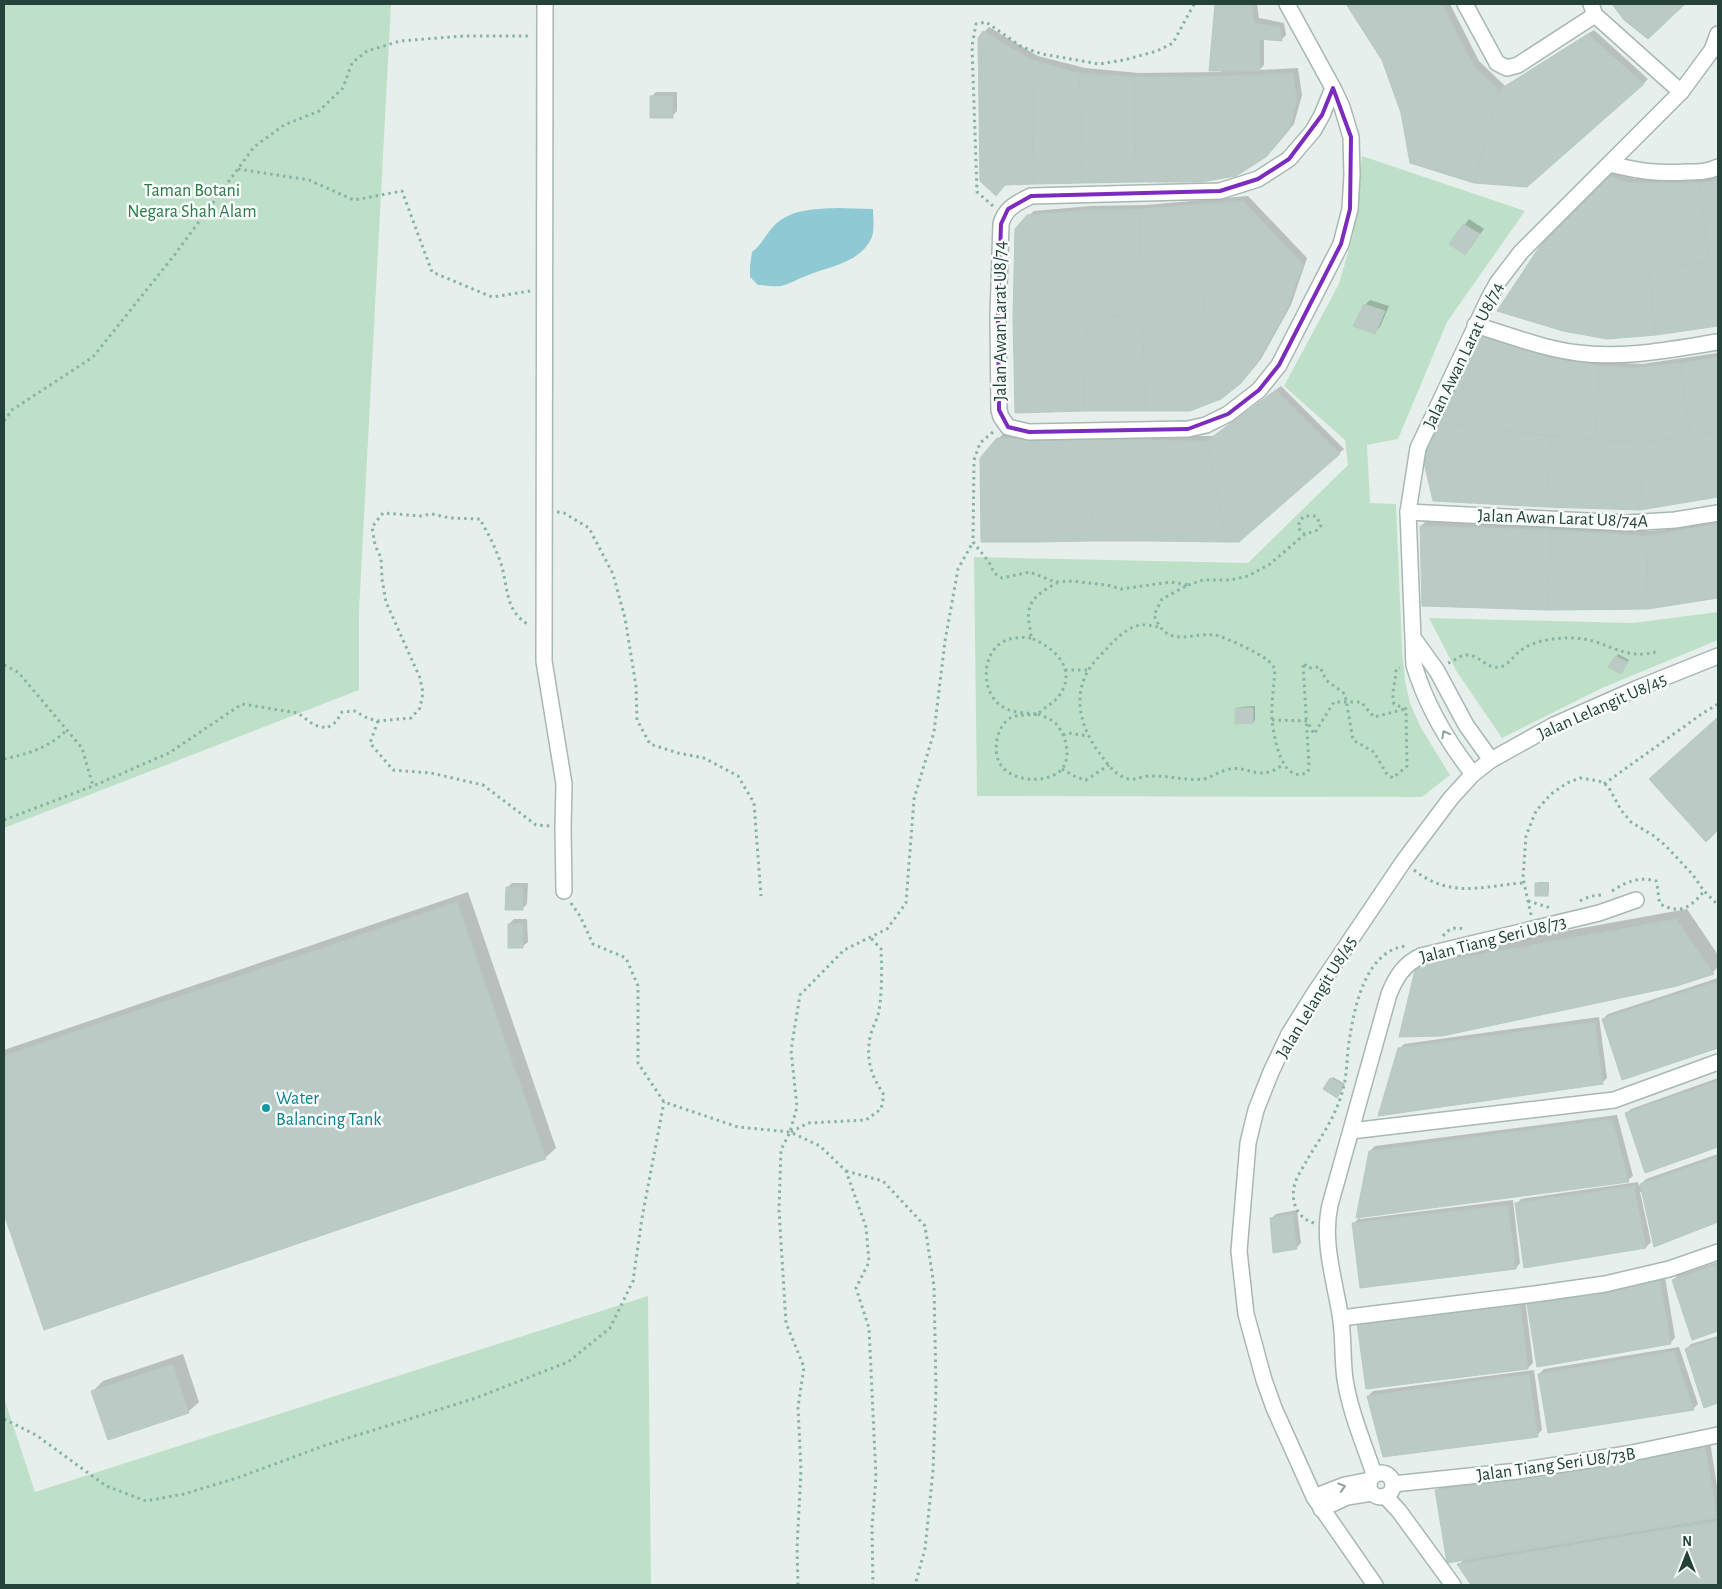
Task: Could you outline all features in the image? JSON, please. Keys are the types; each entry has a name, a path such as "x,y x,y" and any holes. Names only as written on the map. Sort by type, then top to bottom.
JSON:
{"street":[{"path":"545,4 544,660 564,784 564,891"},
{"path":"1008,427 1029,432 1188,429 1206,425 1228,414 1259,390 1278,366 1341,244 1347,218 1352,175 1351,137 1342,108 1287,4"},
{"path":"1465,4 1497,63 1507,68 1518,65 1593,9 1681,92"},
{"name":"Jalan Awan Larat U8/74","path":"1472,774 1448,740 1422,688 1414,665 1414,639 1410,602 1408,512 1418,448 1498,282 1521,252 1681,92 1712,50 1718,34"},
{"path":"1008,209 1031,196 1220,191 1258,179 1290,159 1313,131 1333,88"},
{"path":"1609,164 1632,170 1656,173 1708,171 1718,166"},
{"name":"Jalan Awan Larat U8/74","path":"1008,209 1003,215 1001,224 998,316 1000,410 1001,417 1008,427"},
{"path":"1476,325 1560,350 1590,354 1633,354 1718,342"},
{"name":"Jalan Awan Larat U8/74A","path":"1408,512 1627,523 1674,520 1718,513"},
{"path":"1414,639 1431,661 1466,725 1491,760"},
{"name":"Jalan Lelangit U8/45","path":"1375,1585 1318,1503 1274,1408 1264,1380 1246,1314 1239,1251 1248,1143 1256,1110 1271,1072 1290,1034 1319,987 1403,862 1451,798 1472,774 1491,760 1554,725 1599,704 1718,656"},
{"name":"Jalan Tiang Seri U8/73","path":"1453,1585 1379,1486 1360,1433 1346,1381 1341,1318 1328,1247 1327,1227 1330,1205 1389,994 1404,968 1411,961 1431,952 1599,913 1636,900"},
{"path":"1351,1131 1614,1100 1718,1062"},
{"path":"1341,1318 1605,1284 1659,1272 1718,1252"},
{"name":"Jalan Tiang Seri U8/73B","path":"1318,1503 1347,1497 1379,1486 1518,1471 1627,1454 1718,1435"}],"path":[{"path":"1008,209 995,207 977,192 972,46 976,24 986,22 1022,47 1042,54 1099,64 1124,60 1157,51 1172,43 1194,4"},
{"path":"4,421 12,410 93,357 176,253 254,147 284,125 319,111 343,88 352,62 367,51 400,41 464,36 545,36"},
{"path":"238,169 308,180 354,200 402,191 432,272 492,297 545,289"},
{"path":"798,1585 797,1548 801,1470 798,1407 804,1367 786,1323 779,1210 781,1150 790,1132 797,1107 791,1050 800,995 844,950 887,929 906,903 914,799 934,732 945,641 958,568 973,542 974,460 980,443 994,431 1008,427"},
{"path":"544,511 564,513 589,528 612,574 627,628 636,686 637,720 650,744 678,753 704,758 738,776 754,803 761,896"},
{"path":"4,820 93,786 169,753 242,704 298,713 314,724 327,728 336,722 342,712 355,711 367,718 378,721 410,718 420,708 422,693 420,678 386,602 381,558 372,527 383,513 420,516 432,514 450,518 480,519 501,562 509,604 520,620 531,627 544,626"},
{"path":"1158,627 1154,615 1162,599 1188,585 1203,580 1230,580 1248,576 1270,564 1305,534 1318,530 1320,521 1316,516 1311,515 1300,520 1298,527 1305,534"},
{"path":"973,542 989,562 994,573 1002,578 1030,572 1055,582 1072,581 1107,585 1121,589 1171,582 1188,585"},
{"path":"1031,638 1029,610 1032,604 1046,588 1060,582"},
{"path":"1284,764 1271,772 1263,774 1226,770 1206,778 1146,776 1137,779 1127,779 1116,774 1088,736 1084,727 1080,702 1084,677 1094,662 1122,634 1136,626 1146,624 1158,627 1172,637 1224,636 1267,659 1275,669 1272,720 1278,749 1287,770 1294,775 1303,775 1308,772 1303,663 1308,668 1320,667 1326,680 1345,694 1353,740 1374,752 1386,773 1393,778 1407,766 1406,709"},
{"path":"1031,638 1016,638 1000,643 989,658 986,674 990,692 997,702 1011,710 1038,714 1050,719 1058,726 1063,735 1067,752 1062,769 1046,777 1027,779 1019,778 1002,768 998,760 996,746 1000,728 1013,717 1038,714 1060,695 1065,681 1064,665 1054,651 1031,638"},
{"path":"1431,661 1443,664 1452,662 1463,655 1469,655 1492,668 1503,666 1520,650 1543,640 1568,638 1587,638 1618,652 1631,655 1659,651"},
{"path":"4,665 18,672 82,748 93,786"},
{"path":"1406,709 1394,704 1392,696 1396,681 1396,669 1414,665"},
{"path":"1065,670 1089,670"},
{"path":"1307,721 1314,734 1334,702 1361,702 1374,717 1406,709"},
{"path":"1604,784 1718,704"},
{"path":"1272,720 1307,721"},
{"path":"378,721 370,743 393,770 431,773 483,785 536,825 563,828"},
{"path":"4,759 39,749 55,741 67,730"},
{"path":"1063,735 1068,733 1088,736"},
{"path":"1062,769 1086,780 1109,765"},
{"path":"1534,928 1523,883 1526,836 1536,811 1551,794 1567,783 1580,778 1604,784 1612,792 1614,801 1632,822 1666,846 1718,905"},
{"path":"1403,862 1425,879 1450,888 1468,889 1523,883"},
{"path":"564,891 580,916 593,944 626,958 638,986 638,1063 664,1102 738,1127 790,1132 820,1146 846,1171 866,1227 869,1262 856,1288 869,1328 876,1477 872,1528 873,1585"},
{"path":"790,1132 808,1124 866,1120 882,1109 884,1095 875,1081 868,1063 870,1036 879,1012 882,974 881,949 870,936"},
{"path":"4,1419 36,1435 106,1486 146,1501 184,1494 237,1478 326,1445 476,1398 568,1362 610,1328 633,1281 651,1164 664,1102"},
{"path":"846,1171 883,1181 924,1226 926,1234 934,1286 936,1389 932,1471 925,1549 915,1585"}],"highlighted area":[{"path":"1333,88 1351,137 1350,209 1341,244 1279,365 1259,390 1228,414 1188,429 1029,432 1008,427 999,410 998,316 1001,224 1008,209 1031,196 1220,191 1258,179 1289,159 1322,115"}],"green space":[{"name":"Taman Botani Negara Shah Alam","path":"4,4 391,4 359,612 359,690 4,828"},
{"path":"1362,156 1525,211 1447,322 1398,439 1367,445 1370,503 1396,504 1402,649 1405,681 1410,703 1421,728 1450,775 1422,797 977,796 974,557 1248,563 1348,465 1345,440 1284,386 1339,284 1353,235"},
{"path":"1718,612 1718,640 1602,688 1502,738 1457,672 1429,618 1633,623"},
{"path":"648,1296 651,1585 4,1585 4,1398 35,1492"}],"water":[{"path":"837,208 873,209 872,236 866,247 859,254 842,263 781,286 758,285 750,277 752,252 778,222 802,211"}],"building":[{"path":"1215,4 1252,4 1254,23 1280,27 1282,41 1259,39 1260,71 1209,71"},
{"path":"1346,4 1443,4 1454,27 1382,60"},
{"path":"1612,4 1685,4 1648,39 1624,20"},
{"path":"1454,27 1474,66 1499,90 1474,183 1410,163 1401,113 1382,60"},
{"path":"983,31 1032,60 1034,184 1005,185 996,196 980,181 978,38"},
{"path":"1588,34 1644,84 1527,187 1474,183 1499,90"},
{"path":"1032,60 1079,73 1083,183 1034,184"},
{"path":"1079,73 1134,77 1136,182 1083,183"},
{"path":"1293,73 1297,101 1289,130 1266,157 1236,176 1201,182 1201,77"},
{"path":"1134,77 1201,77 1201,182 1136,182"},
{"path":"650,96 673,96 673,118 650,118"},
{"path":"1605,175 1630,183 1699,183 1709,262 1649,270 1542,243"},
{"path":"1718,180 1718,261 1709,262 1699,183"},
{"path":"1243,201 1303,264 1286,311 1256,365 1204,316 1202,204"},
{"path":"1202,204 1204,316 1141,315 1140,209"},
{"path":"1140,209 1141,315 1086,318 1085,210"},
{"path":"1085,210 1086,318 1013,318 1015,229 1027,215"},
{"path":"1463,224 1480,234 1465,255 1449,244"},
{"path":"1542,243 1649,270 1656,335 1607,339 1563,331 1497,311"},
{"path":"1718,261 1718,326 1656,335 1649,270"},
{"path":"1364,304 1385,311 1375,334 1353,326"},
{"path":"1141,315 1204,316 1256,365 1240,384 1221,399 1190,411 1146,411"},
{"path":"1141,315 1146,411 1084,411 1086,318"},
{"path":"1013,318 1086,318 1084,411 1015,413"},
{"path":"1478,336 1600,366 1595,440 1435,423"},
{"path":"1718,357 1718,432 1690,436 1680,363"},
{"path":"1680,363 1690,436 1643,442 1595,440 1600,366 1636,368"},
{"path":"1276,390 1340,454 1239,542 1226,542 1207,441"},
{"path":"1435,423 1551,436 1546,507 1433,501 1423,458"},
{"path":"1718,432 1718,497 1640,510 1643,442"},
{"path":"1551,436 1643,442 1640,510 1546,507"},
{"path":"997,438 1038,439 1039,542 981,542 980,458"},
{"path":"1093,438 1150,440 1151,541 1092,541"},
{"path":"1093,438 1092,541 1039,542 1038,439"},
{"path":"1150,440 1207,441 1226,542 1151,541"},
{"path":"1718,524 1718,598 1648,609 1646,536"},
{"path":"1420,526 1551,530 1548,610 1422,606"},
{"path":"1551,530 1646,536 1648,609 1548,610"},
{"path":"1615,656 1628,662 1621,674 1608,667"},
{"path":"1235,708 1253,708 1253,723 1235,724"},
{"path":"1718,717 1718,830 1706,842 1649,779"},
{"path":"1535,883 1548,883 1548,896 1535,896"},
{"path":"506,887 523,887 523,910 505,910"},
{"name":"Water Balancing Tank","path":"457,902 546,1159 44,1330 4,1214 4,1056"},
{"path":"1676,919 1714,974 1677,986 1442,1036 1399,1037 1416,966"},
{"path":"523,923 523,948 508,948 508,924"},
{"path":"1718,981 1718,1048 1622,1080 1602,1019"},
{"path":"1595,1022 1603,1084 1378,1116 1398,1048"},
{"path":"1330,1078 1344,1086 1337,1098 1323,1089"},
{"path":"1718,1081 1718,1147 1645,1173 1625,1113"},
{"path":"1612,1119 1629,1182 1356,1218 1369,1151"},
{"path":"1718,1157 1718,1222 1654,1247 1640,1184"},
{"path":"1634,1186 1646,1248 1524,1268 1515,1203"},
{"path":"1508,1205 1516,1269 1360,1288 1352,1223"},
{"path":"1293,1214 1297,1249 1273,1253 1270,1218"},
{"path":"1718,1264 1718,1331 1692,1340 1672,1280"},
{"path":"1660,1281 1671,1344 1537,1367 1527,1304"},
{"path":"1520,1303 1528,1369 1366,1389 1357,1324"},
{"path":"1718,1338 1718,1403 1704,1408 1685,1349"},
{"path":"1674,1351 1694,1410 1548,1433 1538,1374"},
{"path":"173,1364 189,1413 108,1440 91,1391"},
{"path":"1529,1374 1538,1437 1383,1457 1367,1396"},
{"path":"1705,1446 1717,1518 1447,1563 1435,1490"},
{"path":"1718,1521 1718,1585 1471,1585 1457,1564"}],"place":[{"name":"Water Balancing Tank","path":"266,1108"}]}
